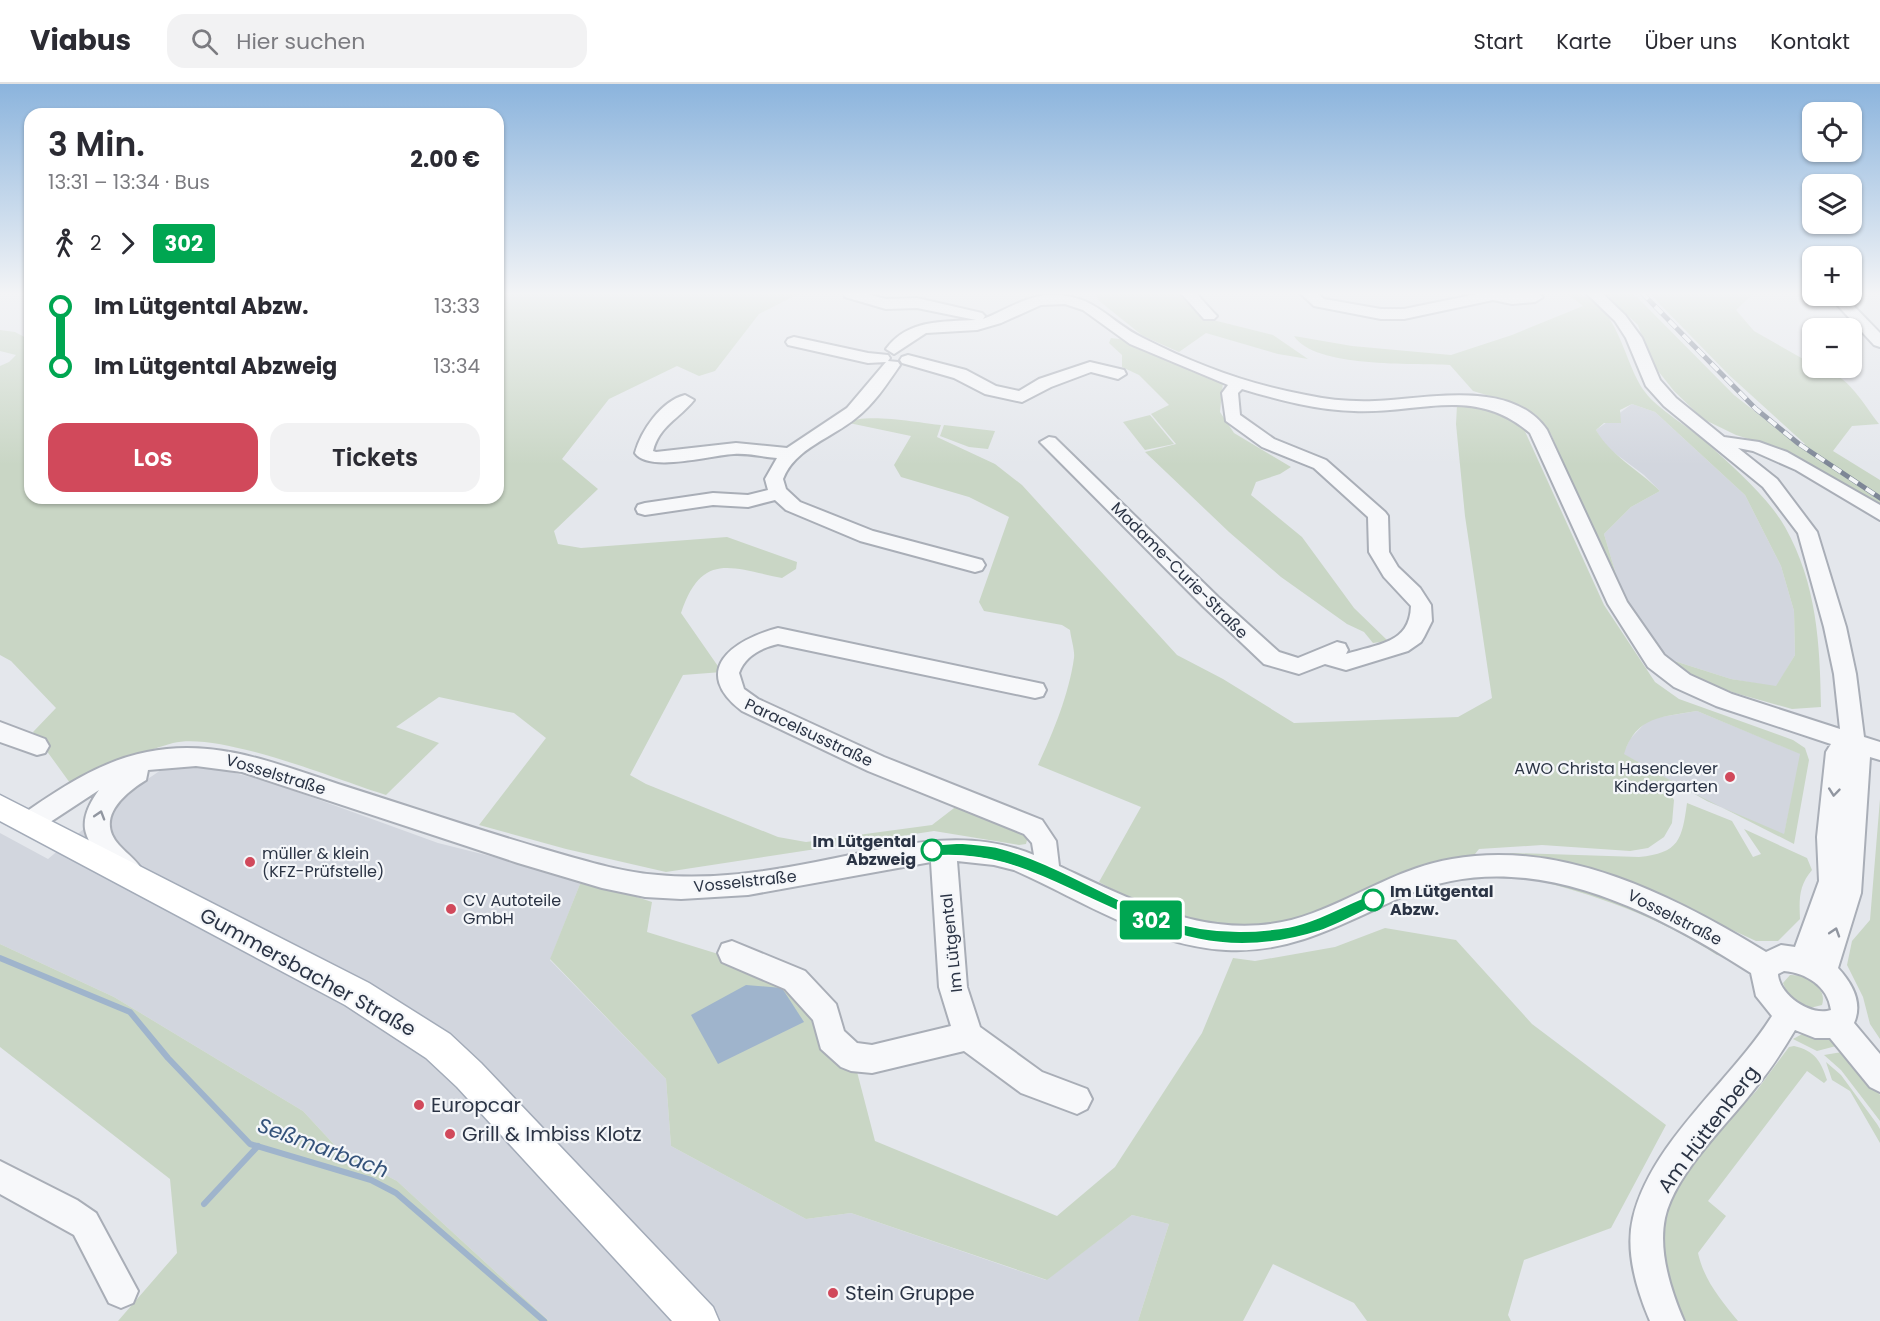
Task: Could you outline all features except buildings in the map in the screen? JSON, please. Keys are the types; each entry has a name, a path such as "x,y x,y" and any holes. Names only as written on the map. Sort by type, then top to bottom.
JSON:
{"main road":[{"name":"Gummersbacher Straße","path":"0,807 357,994 438,1046 515,1123 699,1321"}],"street":[{"path":"830,350 868,358 894,358 960,374 991,390 1022,397 1045,383 1090,367 1118,374"},
{"path":"897,350 894,358 850,414 788,454 774,475 780,494 793,506 867,536 975,565"},
{"path":"1158,350 1238,383 1311,401 1374,406 1476,399 1514,410 1538,430 1617,604 1656,661 1682,681 1724,700 1880,751"},
{"path":"1639,350 1652,382 1670,402 1770,483 1807,532 1835,627 1845,674 1853,742"},
{"name":"Madame-Curie-Straße","path":"1049,442 1147,536 1211,602 1272,658 1299,666 1324,656 1346,662 1400,645 1413,637 1421,621 1421,605 1413,593 1391,572 1379,552 1378,516 1320,464 1268,442 1232,417 1230,393 1238,383"},
{"path":"685,400 663,417 646,438 644,453 653,458 736,448 788,454"},
{"path":"1719,442 1733,440 1769,449 1880,514"},
{"path":"645,509 713,499 756,500 780,494"},
{"name":"Paracelsusstraße","path":"1035,690 778,636 746,646 731,663 728,672 728,681 734,694 750,705 876,764 1032,827 1042,835 1048,858 1045,871"},
{"path":"0,731 22,742 37,746"},
{"path":"1813,967 1832,881 1829,837 1838,752 1853,742"},
{"name":"Vosselstraße","path":"29,823 66,798 107,776 146,761 200,755 226,758 482,842 577,870 657,887 708,886 815,873 943,849 995,853 1045,871 1161,924 1192,933 1223,938 1257,938 1292,933 1321,924 1405,884 1439,873 1481,867 1529,869 1590,881 1658,905 1766,967"},
{"path":"137,879 99,837 96,822 112,792 129,778 165,758"},
{"name":"Im Lütgental","path":"943,849 953,987 968,1036"},
{"path":"732,953 795,980 826,1014 831,1039 852,1057 872,1059 968,1036 1010,1070 1047,1092 1077,1099"},
{"path":"1781,958 1813,967 1837,987 1845,1004 1845,1012 1836,1023 1814,1025 1789,1014 1775,1001 1767,989 1764,977 1766,967 1772,961 1781,958"},
{"name":"Am Hüttenberg","path":"1667,1321 1658,1306 1651,1269 1648,1219 1663,1183 1760,1060 1789,1014"},
{"path":"1836,1023 1880,1077"},
{"path":"0,1177 66,1211 85,1224 121,1292"}],"shaded area":[{"path":"1632,404 1655,412 1745,495 1781,566 1794,611 1795,655 1776,687 1731,679 1668,659 1623,598 1604,534 1631,507 1660,491 1644,475 1604,445 1596,430"},
{"name":"AWO Christa Hasenclever Kindergarten","path":"1697,711 1801,754 1784,835 1707,801 1623,754 1630,739 1649,719"},
{"path":"200,764 270,782 438,843 582,879 550,960 666,1079 671,1146 806,1219 851,1213 1046,1280 1132,1215 1169,1224 1138,1321 549,1321 397,1181 340,1151 303,1111 114,997 0,944 0,833 48,859 124,795 161,770"}],"green space":[{"path":"24,350 24,504 504,504 504,350 731,350 715,371 699,376 677,366 609,399 562,459 598,489 554,531 558,544 581,548 727,537 797,562 796,569 782,578 733,568 720,568 698,580 689,593 681,613 722,672 683,675 630,775 646,784 778,837 806,842 932,825 958,805 1024,831 1028,836 1026,844 1019,845 934,831 666,872 566,849 479,825 546,738 514,713 439,697 396,727 439,743 386,795 248,750 193,741 160,747 70,783 33,732 56,708 11,661 0,655 0,366 9,362 16,355 0,351"},
{"path":"1116,350 1146,350 1167,361 1223,382 1220,412 1234,433 1291,467 1280,474 1256,482 1251,495 1302,537 1354,608 1388,641 1373,643 1364,632 1347,624 1281,577 1229,532 1145,452 1176,444 1151,414 1169,405 1139,375 1122,367 1122,355"},
{"path":"1263,350 1294,350 1308,359"},
{"path":"1313,350 1393,350 1451,355 1467,350 1624,350 1637,379 1650,398 1701,438 1739,472 1760,494 1785,527 1804,570 1815,615 1821,707 1792,709 1735,693 1692,678 1659,655 1618,593 1551,434 1536,415 1510,402 1473,391 1450,365 1366,362 1343,359","holes":["1632,404 1655,412 1745,495 1781,566 1794,611 1795,655 1776,686 1731,679 1668,659 1623,598 1604,534 1631,507 1660,491 1617,455 1596,430 1604,423 1621,423 1620,410"]},
{"path":"1647,350 1689,350 1734,395 1799,446 1805,444 1704,350 1787,350 1802,358 1802,378 1840,378 1859,396 1879,424 1852,426 1833,451 1880,480 1880,511 1780,452 1784,450 1736,435 1703,419 1674,391 1651,362"},
{"path":"1457,405 1482,405 1523,427 1604,605 1655,682 1679,699 1793,740 1805,748 1809,760 1794,844 1722,808 1784,834 1800,754 1697,711 1662,717 1643,725 1629,741 1624,754 1686,789 1672,782 1667,788 1674,800 1672,823 1664,837 1648,848 1630,851 1542,845 1479,849 1471,859 1376,895 1306,917 1272,924 1239,927 1209,925 1180,918 1139,902 1099,882 1141,807 1038,765 1055,727 1072,672 1074,655 1070,630 1062,625 984,611 979,602 1009,517 969,497 901,477 894,465 911,436 849,423 866,418 878,418 941,425 937,437 995,464 1022,485 1177,655 1223,679 1294,723 1458,717 1492,698 1465,516 1456,424"},
{"path":"1150,415 1174,444 1145,450 1123,422"},
{"path":"944,425 995,431 988,449 969,447 940,436"},
{"path":"1880,799 1880,1039 1870,1024 1863,997 1847,965 1852,941 1870,920"},
{"path":"1687,803 1732,821 1753,857 1761,854 1744,829 1807,858 1812,870 1804,881 1801,893 1800,919 1778,941 1756,941 1689,910 1490,856 1513,853 1639,857 1652,855 1663,852 1676,842 1683,826"},
{"path":"1527,878 1570,884 1647,909 1724,956 1717,955 1672,929 1626,908 1577,891"},
{"path":"582,879 652,902 647,932 728,957 790,983 855,1064 875,1141 1057,1216 1115,1167 1202,1033 1233,958 1255,961 1335,947 1385,928 1456,940 1532,1024 1666,1125 1611,1228 1524,1260 1508,1315 1511,1321 1367,1321 1354,1303 1273,1264 1243,1321 1138,1321 1169,1224 1132,1215 1047,1280 851,1213 806,1219 671,1146 666,1079 550,959"},
{"path":"0,944 114,997 303,1111 340,1151 397,1181 549,1321 118,1321 177,1253 170,1179 0,1047"},
{"path":"1790,975 1808,979 1814,983 1822,993 1822,1005 1810,1008 1788,995 1783,983"},
{"path":"1804,1033 1822,1035 1840,1045 1817,1051 1793,1039"},
{"path":"1794,1046 1807,1051 1816,1058 1827,1080 1824,1083 1807,1071 1708,1201 1726,1216 1698,1253 1709,1281 1738,1321 1675,1321 1657,1257 1669,1188 1757,1090 1789,1047"},
{"path":"1842,1052 1867,1076 1880,1095 1880,1121 1841,1070 1824,1055"},
{"path":"1826,1062 1841,1075 1877,1124 1880,1129 1880,1143 1850,1091 1832,1080"}],"water":[{"path":"746,985 782,988 804,1022 718,1064 691,1015"}],"waterway":[{"name":"Seßmarbach","path":"0,958 130,1012 168,1058 250,1144 258,1146"},
{"path":"204,1204 258,1146"},
{"name":"Seßmarbach","path":"258,1146 371,1180 396,1193 544,1321"}],"railway":[{"path":"1698,350 1756,409 1799,444 1880,498"}],"bus line":[{"name":"302","path":"932,850 960,848 995,853 1045,871 1161,924 1192,933 1223,938 1257,938 1292,933 1321,924 1373,900"}],"place":[{"name":"AWO Christa Hasenclever Kindergarten","path":"1730,777"},
{"name":"Im Lütgental Abzweig","path":"932,850"},
{"name":"müller & klein (KFZ-Prüfstelle)","path":"250,862"},
{"name":"Im Lütgental Abzw.","path":"1373,900"},
{"name":"CV Autoteile GmbH","path":"451,909"},
{"name":"Europcar","path":"419,1105"},
{"name":"Grill & Imbiss Klotz","path":"450,1134"},
{"name":"Stein Gruppe","path":"833,1293"}]}
